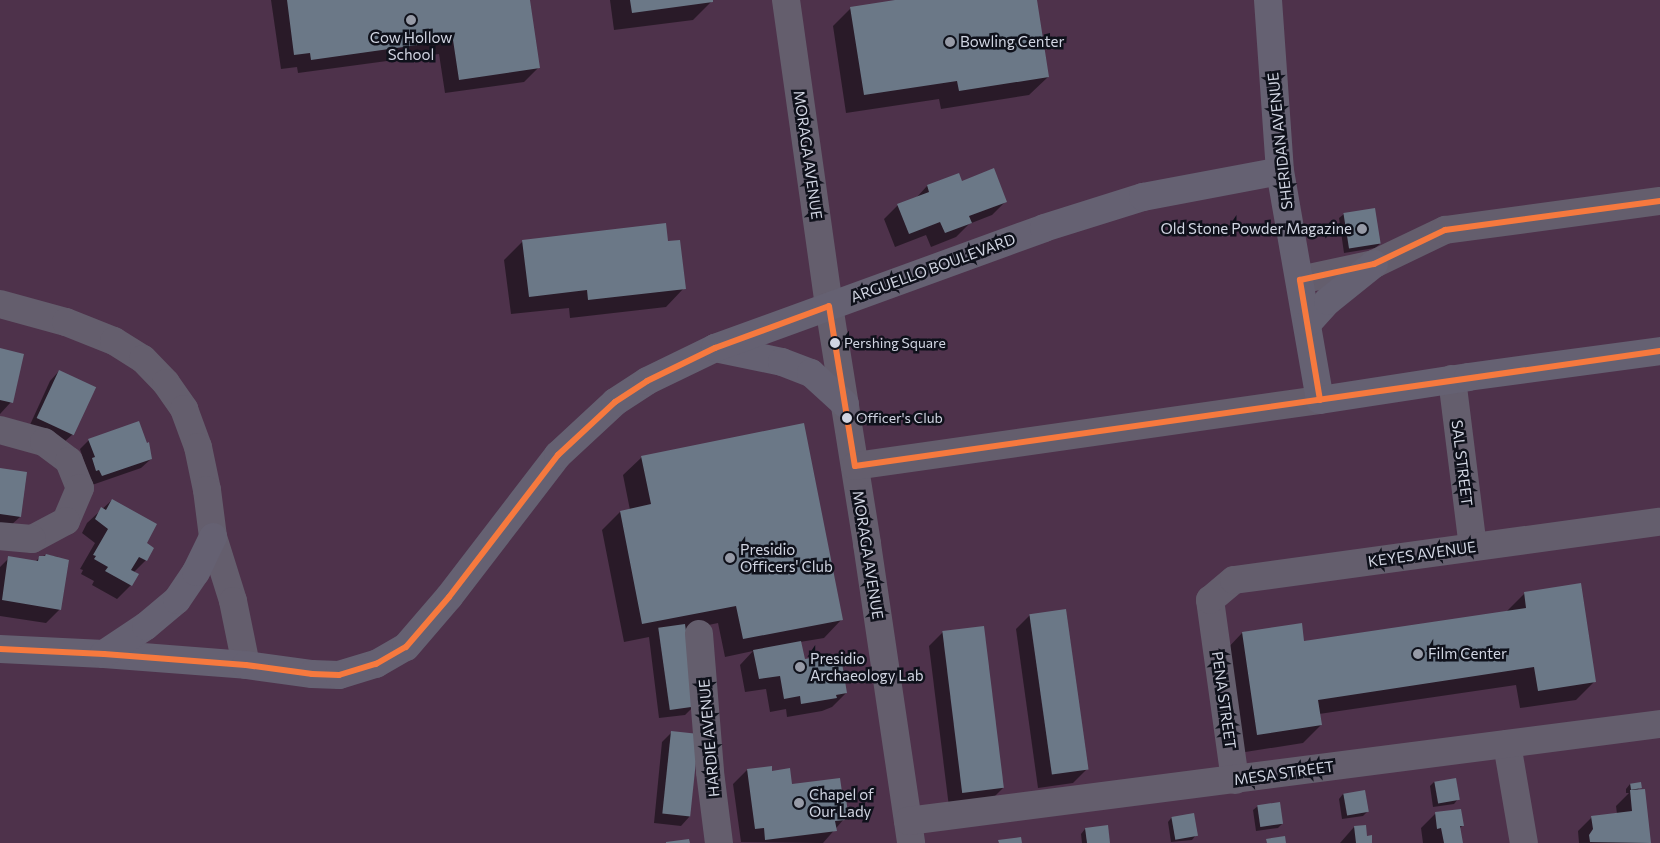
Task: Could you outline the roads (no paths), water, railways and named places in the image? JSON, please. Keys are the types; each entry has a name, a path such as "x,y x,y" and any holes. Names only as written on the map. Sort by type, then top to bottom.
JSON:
{"street":[{"name":"MORAGA AVENUE","path":"786,0 829,306 855,466 909,832"},
{"name":"SHERIDAN AVENUE","path":"1268,0 1280,170 1308,322 1320,400"},
{"name":"ARGUELLO BOULEVARD","path":"0,649 104,654 246,665 312,674 339,675 376,664 406,647 450,597 558,455 615,402 647,381 715,348 1004,242 1108,208 1178,189 1280,170"},
{"path":"1308,322 1328,301 1374,264 1445,230 1660,201"},
{"path":"1300,280 1374,264"},
{"path":"0,304 66,322 114,341 143,359 166,383 184,409 198,447 207,490 213,537 233,601 246,665"},
{"path":"715,348 782,362 811,373 845,404"},
{"path":"855,466 1320,400 1452,379 1660,351"},
{"name":"SAL STREET","path":"1452,379 1473,548"},
{"path":"0,430 44,442 69,461 80,488 66,521 32,538 0,536"},
{"name":"KEYES AVENUE","path":"1213,620 1210,600 1234,580 1660,522"},
{"path":"104,654 146,626 176,600 196,572 213,537"},
{"name":"PENA STREET","path":"1213,620 1235,780"},
{"name":"HARDIE AVENUE","path":"699,634 710,772 720,843"},
{"name":"MESA STREET","path":"909,832 1235,780 1660,724"},
{"path":"1507,744 1524,843"}],"place":[{"name":"Cow Hollow School","path":"411,20"},
{"name":"Bowling Center","path":"950,42"},
{"name":"Old Stone Powder Magazine","path":"1362,229"},
{"name":"Pershing Square","path":"835,343"},
{"name":"Officer's Club","path":"847,418"},
{"name":"Presidio Officers' Club","path":"730,558"},
{"name":"Film Center","path":"1418,654"},
{"name":"Presidio Archaeology Lab","path":"800,667"},
{"name":"Chapel of Our Lady","path":"799,803"}]}
